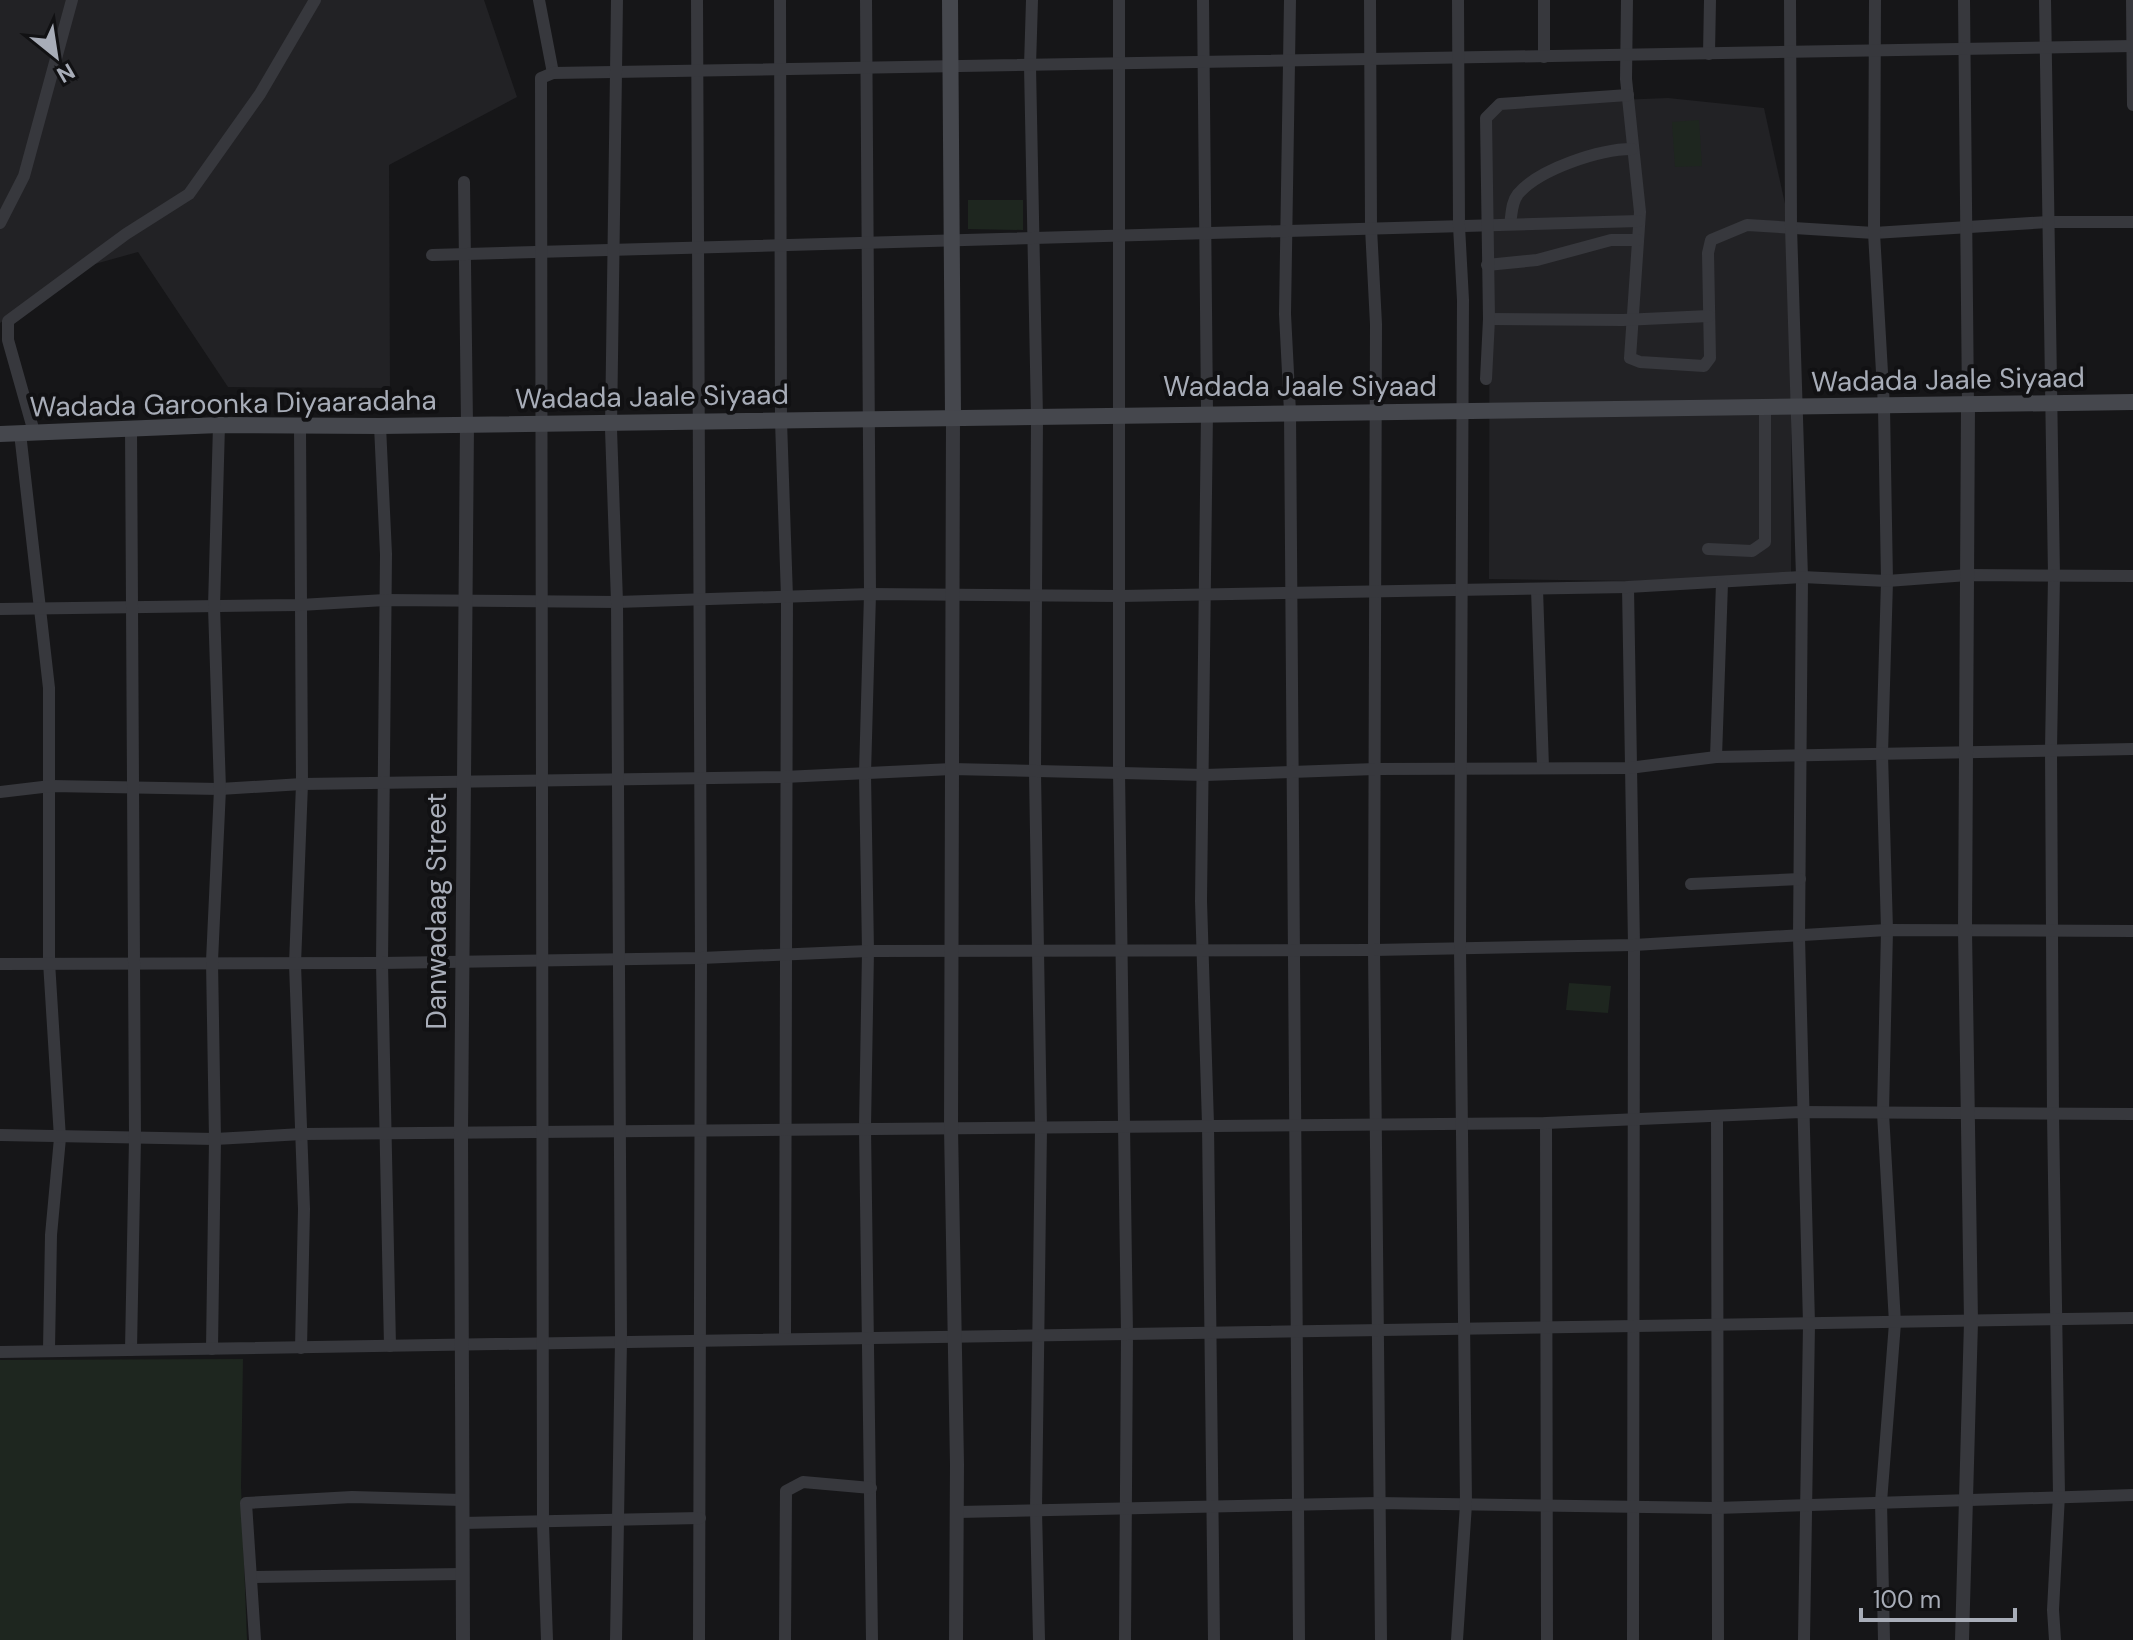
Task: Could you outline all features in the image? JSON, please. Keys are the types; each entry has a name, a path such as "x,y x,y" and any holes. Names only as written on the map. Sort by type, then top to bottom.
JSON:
{"main road":[{"path":"950,0 953,417"},
{"name":"Wadada Jaale Siyaad","path":"467,425 1207,412 2133,402"},
{"name":"Wadada Garoonka Diyaaradaha","path":"0,434 219,425 467,425"}],"street":[{"path":"0,223 24,176 72,0"},
{"path":"49,1350 51,1235 60,1138 49,962 49,688 27,433 8,340 8,321 199,184 260,94 315,0"},
{"path":"539,0 553,73"},
{"path":"616,1640 621,1340 617,602 611,422 617,0"},
{"path":"697,0 701,958 699,1640"},
{"path":"780,0 781,421 787,597 784,777 785,1337"},
{"path":"866,0 864,69 870,594 865,774 868,951 865,1128 872,1640"},
{"path":"1032,0 1030,66 1037,417 1035,773 1041,1128 1036,1510 1039,1640"},
{"path":"1119,0 1119,772 1127,1335 1125,1640"},
{"path":"1203,0 1207,412 1202,950 1208,1124 1214,1640"},
{"path":"1290,0 1285,314 1290,412 1299,1640"},
{"path":"1370,0 1376,412 1374,950 1381,1640"},
{"path":"1457,1640 1466,1504 1460,948 1463,300 1459,226 1461,126 1458,0"},
{"path":"1544,0 1544,57"},
{"path":"1627,0 1628,95 1639,221 1630,358 1640,362 1704,366 1710,358 1708,253 1711,240 1747,225 1874,233 2048,222 2133,222"},
{"path":"1709,54 1710,0"},
{"path":"1790,0 1787,52 1802,577 1801,1112 1809,1324 1804,1640"},
{"path":"1875,0 1874,233 1884,407 1887,581 1882,754 1887,930 1883,1113 1895,1323 1881,1502 1884,1640"},
{"path":"1962,1640 1971,1322 1965,930 1968,405 1964,0"},
{"path":"2045,0 2054,576 2051,749 2059,1495 2053,1610 2055,1640"},
{"path":"2132,0 2133,105"},
{"path":"547,1640 543,1524 541,78 553,73 2132,46"},
{"path":"1486,379 1489,319 1486,118 1491,109 1500,104 1628,95"},
{"path":"1510,224 1519,193 1545,176 1601,153 1632,149"},
{"name":"Danwadaag Street","path":"463,1640 461,1133 467,425 464,182"},
{"path":"432,255 1639,221"},
{"path":"1487,265 1537,260 1611,240 1638,240"},
{"path":"1489,319 1623,320 1634,317 1709,316"},
{"path":"1708,549 1752,551 1765,542 1765,408"},
{"path":"953,417 951,1128 958,1512 956,1640"},
{"path":"212,1349 215,1139 212,961 220,789 214,607 219,425"},
{"path":"380,426 384,475 385,600 381,785 382,963 390,1346"},
{"path":"300,427 302,784 295,964 302,1134 301,1348"},
{"path":"131,428 135,1138 131,1350"},
{"path":"0,609 300,605 385,600 617,602 870,594 1121,596 1373,589 1628,587 1802,577 1887,581 1968,575 2133,576"},
{"path":"1716,757 1722,583"},
{"path":"1628,587 1634,945 1631,1326 1633,1640"},
{"path":"1537,589 1543,767"},
{"path":"0,792 51,786 220,789 302,784 784,777 952,769 1205,775 1375,769 1629,768 1716,757 1802,758 2133,749"},
{"path":"1691,884 1800,879"},
{"path":"0,964 212,961 382,963 542,958 701,958 868,951 1374,950 1634,945 1887,930 2133,931"},
{"path":"0,1135 215,1139 302,1134 1546,1123 1801,1112 2133,1114"},
{"path":"1717,1116 1718,1640"},
{"path":"1546,1123 1549,1329 1547,1640"},
{"path":"0,1352 785,1337 1127,1335 2133,1318"},
{"path":"785,1640 786,1491 803,1482 871,1488"},
{"path":"958,1512 1378,1503 1633,1504 1716,1508 2133,1495"},
{"path":"255,1640 246,1503 352,1497 462,1500"},
{"path":"462,1523 543,1524 700,1518"},
{"path":"252,1577 462,1574"}],"shaded area":[{"path":"0,0 484,0 517,97 389,165 390,388 228,387 138,252 66,272 0,323"},
{"path":"1668,98 1764,108 1792,236 1791,575 1633,581 1489,579 1490,105"},
{"path":"1699,120 1702,166 1675,167 1672,122"},
{"path":"968,200 1023,200 1023,230 968,229"},
{"path":"1569,983 1611,986 1608,1013 1566,1010"},
{"path":"243,1359 241,1486 247,1640 0,1640 0,1360"}]}
